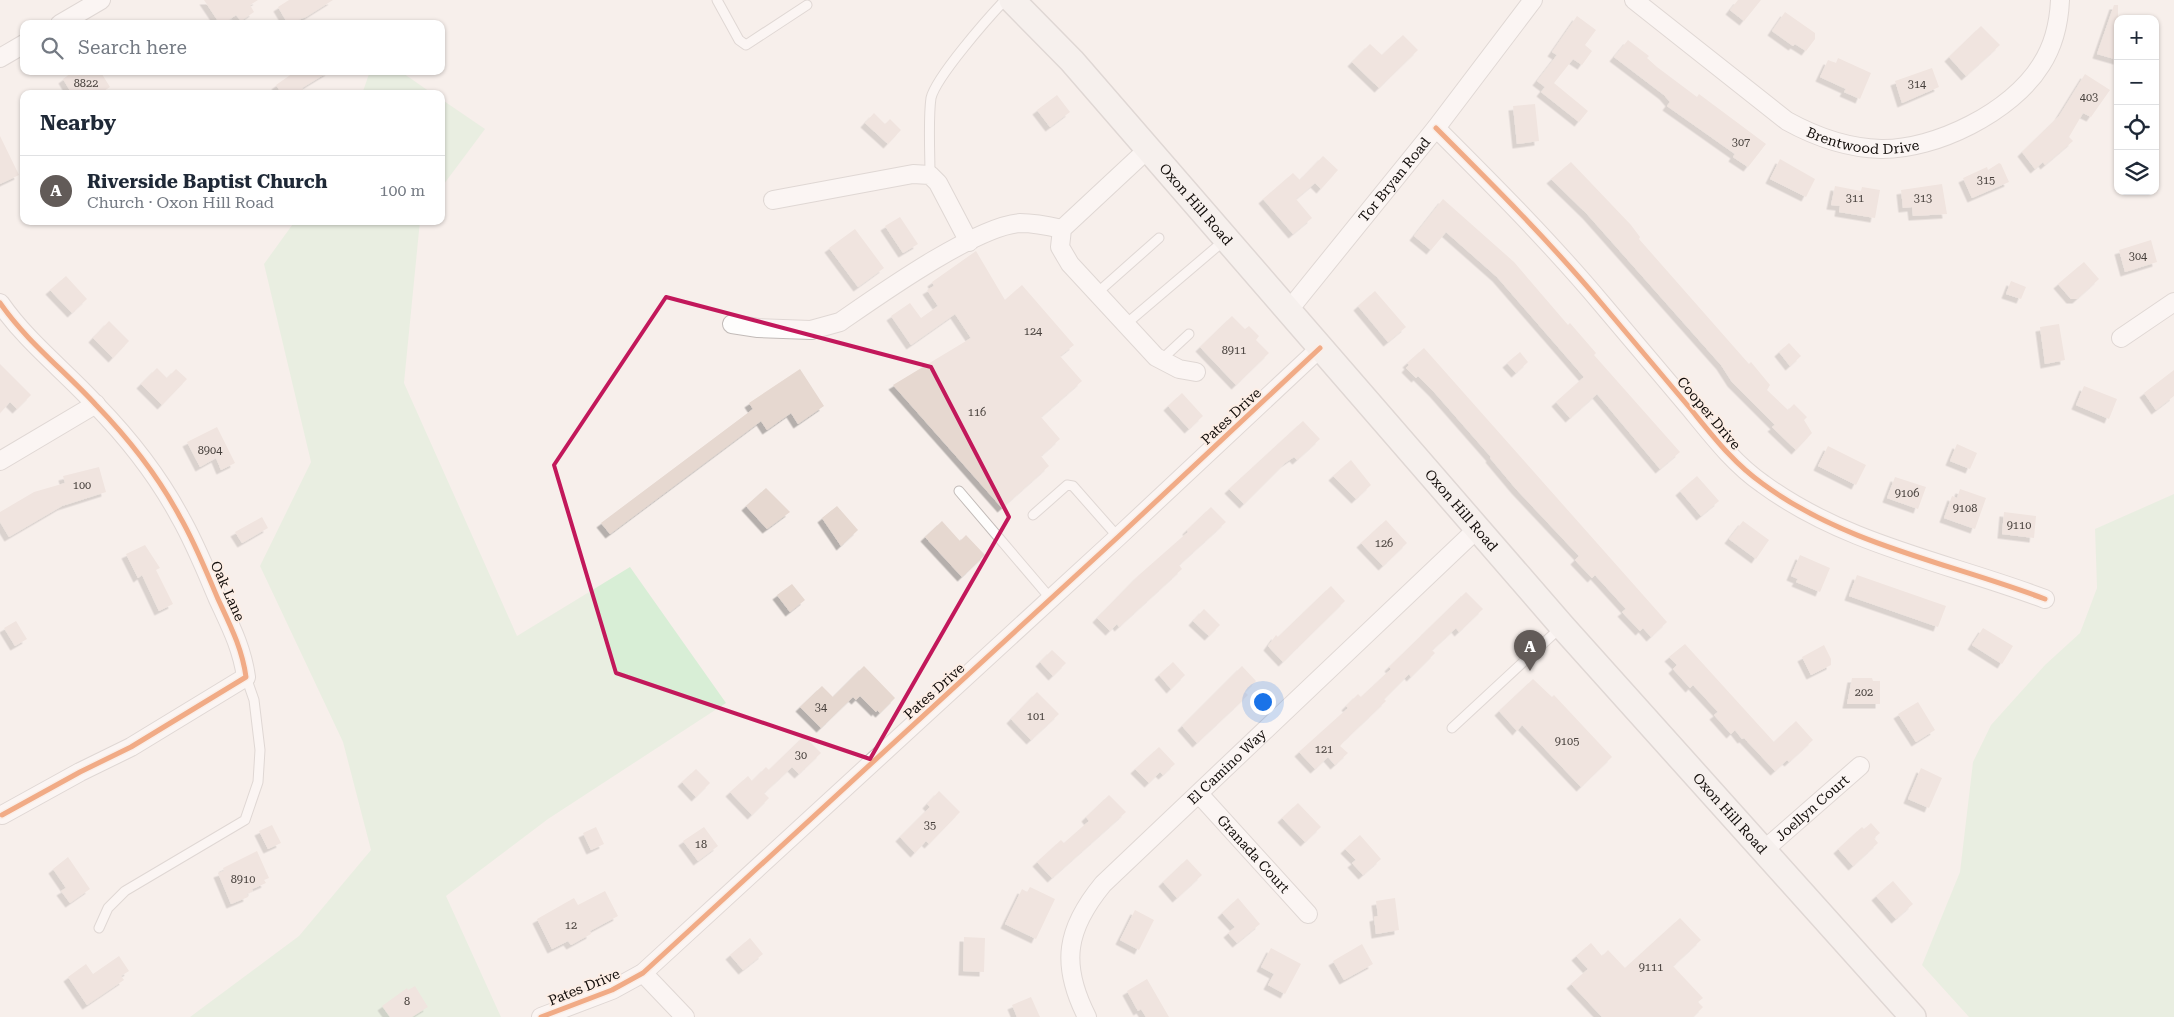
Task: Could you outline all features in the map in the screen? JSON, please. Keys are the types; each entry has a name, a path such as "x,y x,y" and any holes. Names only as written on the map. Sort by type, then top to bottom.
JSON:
{"main road":[{"name":"Oxon Hill Road","path":"1012,0 1072,61 1562,626 1913,1017"}],"street":[{"path":"67,20 101,0"},
{"name":"Tor Bryan Road","path":"1288,311 1436,128 1533,0"},
{"name":"Brentwood Drive","path":"1634,0 1787,121 1814,136 1851,146 1880,149 1928,143 1962,130 1994,110 2018,90 2041,66 2054,40 2060,0"},
{"path":"0,58 20,46"},
{"name":"Cooper Drive","path":"1436,128 1556,251 1726,453 1764,485 1822,520 1854,536 1981,576 2044,599"},
{"path":"1149,148 1062,229 1060,247 1070,264 1160,360 1179,369 1196,372"},
{"path":"774,200 913,174 930,175 938,183 968,242"},
{"path":"732,324 794,331 828,326 840,322 877,297 968,242 1019,223 1062,229"},
{"path":"2121,338 2174,302"},
{"name":"Oak Lane","path":"0,303 36,346 96,404 154,475 180,515 234,631 243,659 246,677"},
{"name":"Pates Drive","path":"541,1017 612,990 643,973 1051,599 1320,348"},
{"path":"0,462 96,404"},
{"name":"El Camino Way","path":"1087,1017 1073,985 1069,962 1072,938 1080,916 1103,884 1477,529"},
{"path":"2,816 80,772 131,747 246,677"},
{"name":"Joellyn Court","path":"1764,850 1860,766"},
{"name":"Granada Court","path":"1199,794 1308,914"},
{"path":"643,973 685,1017"}],"lane":[{"path":"717,0 739,40 746,45 807,5"},
{"path":"930,175 932,97 948,70 985,21 1005,0"},
{"path":"1097,292 1159,238"},
{"path":"1126,324 1226,239"},
{"path":"1160,360 1189,334"},
{"path":"1033,515 1067,485 1073,486 1118,537"},
{"path":"959,491 1051,599"},
{"path":"1452,728 1562,626"},
{"path":"99,928 108,908 125,891 245,820 258,782 260,750 254,700 246,677"}],"highlighted area":[{"path":"666,297 931,367 1009,517 870,759 616,673 554,465"}],"green space":[{"path":"369,75 406,75 427,90 363,90"},
{"path":"445,102 485,129 445,183"},
{"path":"292,225 420,225 404,383 517,636 630,567 726,703 548,819 446,896 501,1017 190,1017 299,936 371,850 343,742 260,566 311,462 264,264"},
{"path":"2174,494 2174,1017 1969,1017 1922,965 1960,872 1973,762 1991,725 2045,665 2080,633 2097,588 2095,529"}],"building":[{"path":"204,0 258,0 250,5 254,12 242,20 236,15 229,20 217,20"},
{"path":"289,0 333,0 298,20 286,20 278,7"},
{"path":"1738,0 1761,0 1744,21 1730,10"},
{"path":"2114,5 2118,5 2118,15 2114,15 2114,59 2097,54"},
{"path":"1785,12 1815,33 1815,39 1806,51 1795,44 1793,46 1772,31"},
{"path":"1577,16 1596,30 1585,45 1592,51 1582,65 1573,59 1554,83 1588,111 1579,122 1541,92 1545,87 1537,81 1557,55 1552,52"},
{"path":"1981,26 2000,45 1966,76 1949,57"},
{"path":"1403,35 1418,50 1379,88 1352,62 1370,44 1382,55"},
{"path":"1628,40 1649,56 1647,58 1657,67 1697,97 1699,94 1766,144 1748,167 1733,157 1735,154 1667,106 1670,102 1664,95 1614,57"},
{"path":"1838,58 1871,73 1860,99 1844,92 1846,89 1820,77 1828,60 1836,63"},
{"path":"1932,68 1939,87 1902,103 1895,81"},
{"path":"2085,74 2110,90 2091,117 2083,113 2069,137 2073,141 2045,165 2043,162 2035,169 2022,152 2059,116"},
{"path":"68,75 102,75 110,87 105,90 70,90 63,79"},
{"path":"290,75 323,75 302,88 303,90 279,90 276,85"},
{"path":"1057,95 1070,112 1050,127 1037,110"},
{"path":"1535,104 1539,141 1517,144 1513,106"},
{"path":"874,113 885,124 890,119 901,130 888,144 865,123"},
{"path":"0,136 19,175 0,184"},
{"path":"1323,156 1338,170 1321,189 1315,183 1296,199 1312,218 1293,234 1263,199 1293,173 1300,180"},
{"path":"1780,159 1815,179 1806,197 1770,179"},
{"path":"1571,162 1631,225 1640,237 1639,239 1749,364 1751,362 1770,385 1767,390 1788,410 1794,404 1807,417 1804,420 1812,433 1796,450 1772,427 1775,425 1732,382 1721,365 1587,214 1551,179"},
{"path":"1999,163 2009,182 1972,198 1963,178 1987,167 1988,170"},
{"path":"1942,184 1947,214 1913,216 1912,207 1903,208 1901,190"},
{"path":"1835,186 1861,191 1862,187 1880,190 1875,218 1839,212 1840,206 1831,205"},
{"path":"1443,199 1514,262 1568,325 1570,323 1596,353 1594,355 1680,452 1660,469 1597,394 1570,418 1556,402 1584,377 1497,277 1446,232 1431,250 1414,236"},
{"path":"900,217 918,244 903,253 885,226"},
{"path":"855,229 884,268 858,287 829,248"},
{"path":"2151,240 2157,262 2125,272 2119,250"},
{"path":"976,251 1005,300 1022,285 1074,345 1060,356 1082,381 1041,417 1060,439 1041,456 1049,466 1002,508 893,385 971,338 955,314 911,345 891,316 910,303 921,318 938,306 927,290 934,286 932,282"},
{"path":"2084,262 2099,279 2077,299 2071,299 2058,284"},
{"path":"66,276 87,299 72,313 50,290"},
{"path":"2011,281 2026,287 2021,299 2006,294"},
{"path":"1375,291 1406,327 1388,342 1358,306"},
{"path":"1232,316 1245,329 1249,326 1259,336 1256,340 1269,353 1236,385 1200,347"},
{"path":"109,321 129,341 113,358 93,338"},
{"path":"2059,324 2065,360 2045,364 2040,327"},
{"path":"1789,343 1801,356 1790,366 1779,352"},
{"path":"1424,348 1667,622 1651,637 1643,628 1640,631 1622,612 1626,609 1595,575 1592,578 1575,560 1579,556 1516,489 1491,457 1434,392 1418,376 1416,378 1406,368 1409,365 1407,363"},
{"path":"1520,352 1528,362 1516,373 1507,363"},
{"path":"0,364 31,395 17,409 10,402 0,413"},
{"path":"157,368 167,378 176,369 187,379 162,405 141,384"},
{"path":"800,369 824,406 798,424 791,413 767,430 761,421 610,534 601,523 753,409 749,403"},
{"path":"2174,370 2174,396 2156,410 2144,393"},
{"path":"2084,386 2117,399 2109,419 2076,405"},
{"path":"1182,393 1203,416 1189,429 1168,406"},
{"path":"1303,421 1320,439 1297,460 1294,457 1285,463 1244,504 1229,489"},
{"path":"217,427 235,463 221,470 216,458 200,467 187,442"},
{"path":"1957,444 1977,453 1970,469 1950,461"},
{"path":"1828,446 1866,465 1856,485 1818,466"},
{"path":"1351,460 1371,485 1356,499 1333,476"},
{"path":"99,467 106,492 62,506 9,537 0,522 0,512 34,492 65,483 63,476"},
{"path":"1697,476 1719,501 1701,516 1680,491"},
{"path":"1895,477 1926,487 1918,509 1887,498"},
{"path":"766,488 790,512 767,529 746,506"},
{"path":"1960,489 1986,498 1975,529 1944,518 1952,496 1957,498"},
{"path":"837,506 858,530 841,546 822,518"},
{"path":"1211,507 1226,522 1179,565 1182,569 1119,627 1117,624 1110,631 1097,618 1138,576 1188,532 1187,530"},
{"path":"2004,512 2036,516 2034,538 2002,534"},
{"path":"262,517 268,528 242,543 235,532"},
{"path":"1386,520 1407,543 1383,566 1361,543"},
{"path":"942,521 960,541 966,535 985,555 962,577 925,537"},
{"path":"1743,521 1769,540 1756,559 1729,539"},
{"path":"145,545 160,568 156,570 173,604 159,611 142,575 138,578 126,554"},
{"path":"1800,555 1830,568 1820,592 1796,582 1798,579 1791,576"},
{"path":"1857,575 1946,606 1938,627 1849,596"},
{"path":"792,584 805,600 790,612 777,595"},
{"path":"1331,586 1345,601 1283,662 1268,646 1276,635 1278,637"},
{"path":"1466,592 1483,609 1459,632 1456,628 1432,650 1435,653 1411,677 1409,674 1384,699 1386,701 1345,740 1340,746 1348,753 1335,765 1328,757 1315,769 1299,752 1348,708 1346,706 1358,694 1361,697 1391,669 1389,667"},
{"path":"1204,609 1220,625 1209,636 1193,621"},
{"path":"16,621 27,639 15,646 4,628"},
{"path":"1983,628 2013,646 2002,664 1972,645"},
{"path":"1685,644 1774,742 1796,721 1813,740 1789,762 1787,760 1775,771 1735,730 1731,734 1714,715 1718,712 1693,685 1690,688 1673,669 1677,665 1669,657"},
{"path":"1824,645 1831,659 1831,665 1811,675 1802,657"},
{"path":"1052,650 1066,663 1053,676 1040,662"},
{"path":"1173,662 1185,675 1171,689 1159,675"},
{"path":"864,666 895,698 880,713 877,710 876,712 860,696 856,700 853,697 821,728 800,707 822,686 833,697"},
{"path":"1242,666 1256,681 1245,692 1248,695 1197,743 1182,726"},
{"path":"1852,678 1872,678 1873,681 1880,681 1880,704 1847,704"},
{"path":"1533,679 1552,697 1554,695 1612,757 1581,787 1522,725 1517,731 1499,711"},
{"path":"1037,692 1059,714 1031,740 1011,719"},
{"path":"1918,702 1935,730 1916,742 1898,714"},
{"path":"804,736 821,753 799,774 792,767 764,793 769,798 752,815 730,792 748,776 752,781 766,767 769,770"},
{"path":"1159,747 1175,764 1163,775 1160,772 1149,783 1135,769"},
{"path":"1921,768 1942,778 1929,808 1908,799"},
{"path":"696,769 710,783 696,797 682,782"},
{"path":"939,791 960,812 929,844 926,841 915,853 900,837 930,807 927,804"},
{"path":"1109,795 1126,812 1052,878 1037,862 1061,840 1064,843 1089,821 1086,817"},
{"path":"1298,803 1321,827 1305,842 1282,818"},
{"path":"1871,823 1880,833 1874,838 1878,843 1853,866 1838,849 1862,827 1864,829"},
{"path":"272,825 281,843 268,849 259,831"},
{"path":"596,827 604,844 591,850 583,833"},
{"path":"704,827 718,846 698,861 683,841"},
{"path":"1360,835 1381,859 1363,875 1352,863 1356,860 1345,849"},
{"path":"257,851 269,878 264,880 266,883 252,889 253,891 247,894 248,897 231,904 218,873 224,871 223,868"},
{"path":"68,857 90,889 70,903 61,891 66,888 53,869"},
{"path":"1187,859 1202,875 1177,898 1163,882"},
{"path":"1893,881 1913,904 1896,919 1876,896"},
{"path":"1030,887 1055,899 1036,939 1005,924 1022,889 1027,892"},
{"path":"605,891 618,916 590,931 591,934 571,945 568,941 552,949 537,919 574,898 578,905"},
{"path":"1238,898 1260,924 1237,943 1228,933 1235,927 1222,913"},
{"path":"1395,898 1399,930 1376,934 1374,917 1378,916 1376,901"},
{"path":"1135,910 1154,920 1139,950 1120,940"},
{"path":"1680,918 1701,940 1673,966 1703,998 1698,1002 1703,1007 1693,1017 1602,1017 1571,984 1588,969 1576,956 1591,943 1602,956 1608,950 1625,968"},
{"path":"964,937 985,938 984,972 963,971"},
{"path":"750,938 763,954 743,970 730,955"},
{"path":"1362,944 1373,964 1344,980 1333,961"},
{"path":"1271,948 1301,964 1285,994 1268,985 1274,974 1261,967"},
{"path":"119,956 129,971 121,976 124,980 87,1005 68,977 86,964 93,974"},
{"path":"1147,979 1169,1017 1146,1017 1141,1009 1138,1011 1127,991"},
{"path":"415,986 428,1007 412,1017 390,1017 382,1006 407,988 408,990"},
{"path":"1031,997 1040,1017 1017,1017 1012,1005"}],"cycle path":[{"path":"1436,128 1562,258 1732,458 1752,476 1795,505 1829,523 1864,538 2045,599"},
{"path":"0,303 46,356 84,392 120,431 162,487 200,557 235,637 242,656 246,677 131,747 80,772 2,815"},
{"path":"541,1017 612,990 643,973 1118,537 1320,348"}],"place":[{"name":"Riverside Baptist Church","path":"1530,671"}]}
